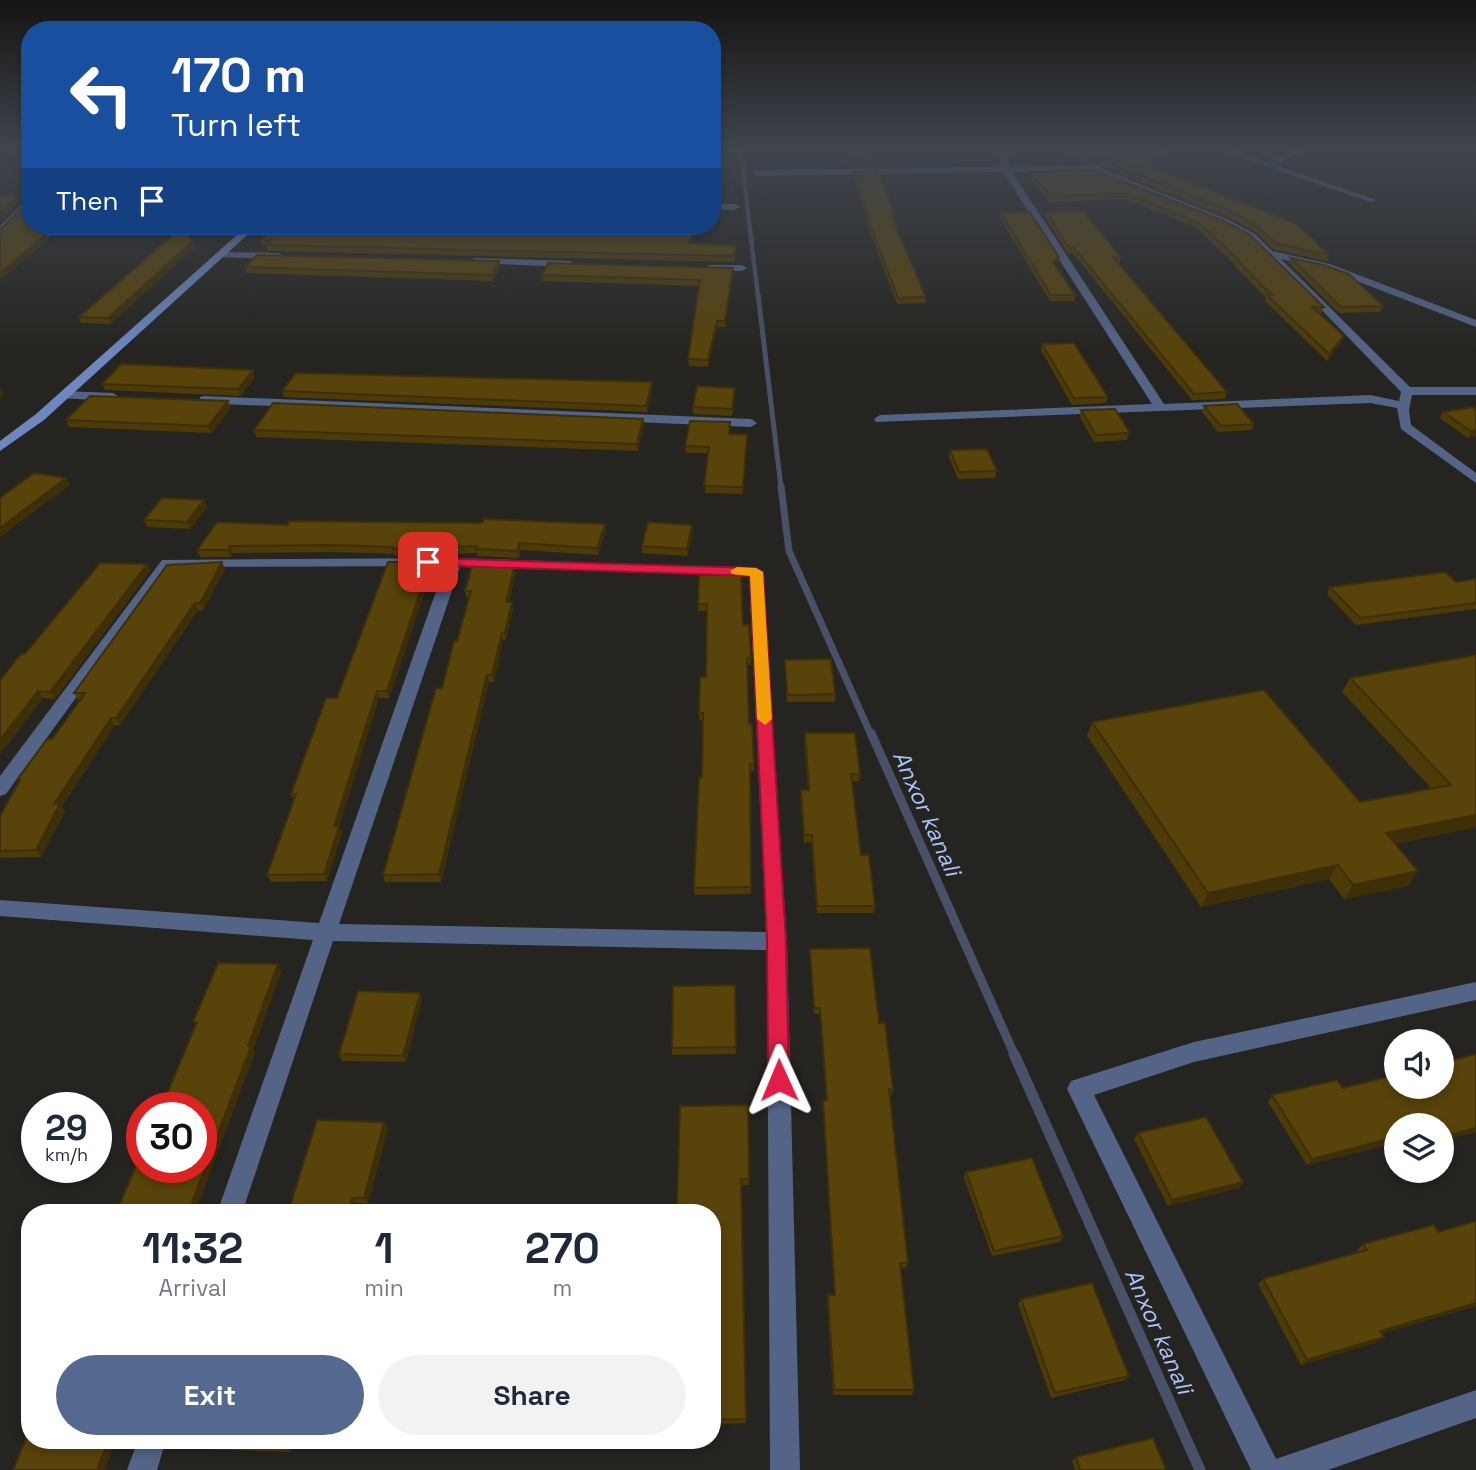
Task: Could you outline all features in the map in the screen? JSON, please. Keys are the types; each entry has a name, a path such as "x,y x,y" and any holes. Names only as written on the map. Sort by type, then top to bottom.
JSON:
{"street":[{"path":"0,232 12,216"},
{"path":"1036,216 1159,406"},
{"path":"1210,216 1252,236 1292,272 1407,391 1476,391"},
{"path":"0,447 64,395 242,235"},
{"path":"1269,253 1326,266 1476,324"},
{"path":"220,255 288,256"},
{"path":"467,261 577,264"},
{"path":"700,267 741,268"},
{"path":"1407,391 1404,406 1405,426 1476,479"},
{"path":"64,395 133,397"},
{"path":"880,419 1370,398 1404,406"},
{"path":"188,400 751,423"},
{"path":"0,789 167,563 454,562 756,572 777,941 785,1470"},
{"path":"232,1204 454,562"},
{"path":"0,908 324,932 777,941"},
{"path":"1266,1470 1079,1089 1194,1052 1476,990"},
{"path":"1286,1470 1476,1404"},
{"path":"142,1470 149,1449"}],"building":[{"path":"14,216 21,216 21,235 45,235 0,273 0,230"},
{"path":"892,216 926,297 898,298 867,217"},
{"path":"1003,216 1032,216 1059,257 1053,262 1075,295 1051,295"},
{"path":"1048,216 1087,216 1121,257 1113,257 1227,392 1194,394 1073,247 1070,249"},
{"path":"1181,216 1210,216 1249,234 1324,307 1312,307 1344,336 1329,354 1267,295 1272,295 1199,223"},
{"path":"1239,216 1276,216 1297,224 1329,255 1275,243 1258,226"},
{"path":"173,235 187,235 193,241 108,318 79,317"},
{"path":"265,235 691,235 689,243 736,246 734,256 266,245 271,240 260,240"},
{"path":"257,255 499,261 492,275 245,267"},
{"path":"1291,258 1349,274 1383,306 1341,307"},
{"path":"548,263 733,268 725,321 717,321 708,360 688,359 700,280 542,275"},
{"path":"1074,343 1108,397 1074,398 1042,344"},
{"path":"121,364 253,370 238,389 102,384"},
{"path":"296,373 652,382 646,406 282,391"},
{"path":"697,386 735,388 732,409 693,407"},
{"path":"90,396 228,401 208,426 66,420"},
{"path":"273,403 643,419 637,444 254,430"},
{"path":"1237,404 1254,424 1221,426 1204,406"},
{"path":"1473,407 1476,409 1476,430 1471,431 1443,412"},
{"path":"1115,409 1129,433 1096,435 1081,410"},
{"path":"690,421 730,422 729,434 747,435 743,487 704,486 709,447 685,446"},
{"path":"987,449 997,471 959,472 950,450"},
{"path":"34,473 66,478 0,528 0,498"},
{"path":"162,498 204,500 187,522 144,520"},
{"path":"484,519 605,524 597,548 519,543 518,551 476,549 477,546 393,549 337,545 230,546 228,550 197,550 217,522 288,525 289,521 482,523"},
{"path":"648,522 692,525 687,549 642,546"},
{"path":"222,562 200,603 195,603 116,718 111,718 54,804 60,803 36,850 0,851 0,816 20,780 17,780 47,739 52,739 85,693 74,693 167,565"},
{"path":"388,562 430,562 387,691 377,691 334,826 339,826 324,874 267,875 296,794 291,794 326,698 337,698"},
{"path":"100,563 147,564 50,692 38,691 0,740 0,680 21,654 25,654"},
{"path":"473,563 515,564 506,602 512,602 492,675 487,675 439,874 383,875 436,688 442,688 454,641 457,641 471,591 465,591"},
{"path":"1445,572 1456,582 1476,579 1476,603 1360,618 1330,587"},
{"path":"741,574 743,625 749,625 751,658 747,658 749,724 752,724 754,764 750,764 751,887 694,888 699,777 702,777 703,713 699,713 700,677 706,677 707,604 698,604 699,575"},
{"path":"1476,655 1476,815 1386,833 1418,871 1353,885 1338,865 1208,893 1092,722 1264,690 1360,802 1451,785 1350,678"},
{"path":"831,659 835,694 787,695 785,660"},
{"path":"805,733 855,733 860,774 851,774 861,855 869,855 875,906 817,906 812,835 804,835 801,790 809,790"},
{"path":"870,948 879,1023 885,1023 893,1089 889,1089 908,1263 900,1263 914,1390 834,1390 828,1295 835,1295 823,1100 827,1100 820,1008 814,1008 810,949"},
{"path":"218,963 278,964 217,1136 217,1092 168,1092 197,1022 193,1022"},
{"path":"735,985 736,1047 672,1048 673,986"},
{"path":"358,991 420,993 403,1056 339,1054"},
{"path":"1476,1054 1476,1128 1454,1134 1454,1113 1384,1113 1384,1140 1312,1159 1272,1095 1337,1080 1343,1088 1384,1078 1384,1099 1454,1099 1454,1060"},
{"path":"748,1105 749,1179 741,1179 746,1419 721,1420 721,1204 677,1204 680,1106"},
{"path":"1206,1117 1243,1182 1172,1200 1138,1133"},
{"path":"317,1120 384,1122 364,1198 352,1198 350,1204 291,1204"},
{"path":"1032,1158 1063,1236 994,1251 966,1172"},
{"path":"129,1183 199,1183 191,1204 120,1204"},
{"path":"1476,1221 1476,1303 1380,1331 1384,1337 1307,1360 1263,1279 1367,1250 1363,1244 1434,1225 1438,1232"},
{"path":"1092,1283 1129,1376 1055,1393 1021,1299"},
{"path":"1153,1438 1166,1470 1080,1470 1076,1457"},
{"path":"22,1449 105,1449 97,1470 13,1470"}],"waterway":[{"name":"Anxor kanali","path":"748,216 758,296"},
{"name":"Anxor kanali","path":"758,294 781,487"},
{"name":"Anxor kanali","path":"781,486 789,551 871,735"},
{"name":"Anxor kanali","path":"871,733 1015,1056"},
{"name":"Anxor kanali","path":"1014,1054 1200,1470"}],"slow traffic":[{"path":"737,571 756,572 765,719"}],"route":[{"path":"428,562 756,572 777,941 779,1080"}]}
